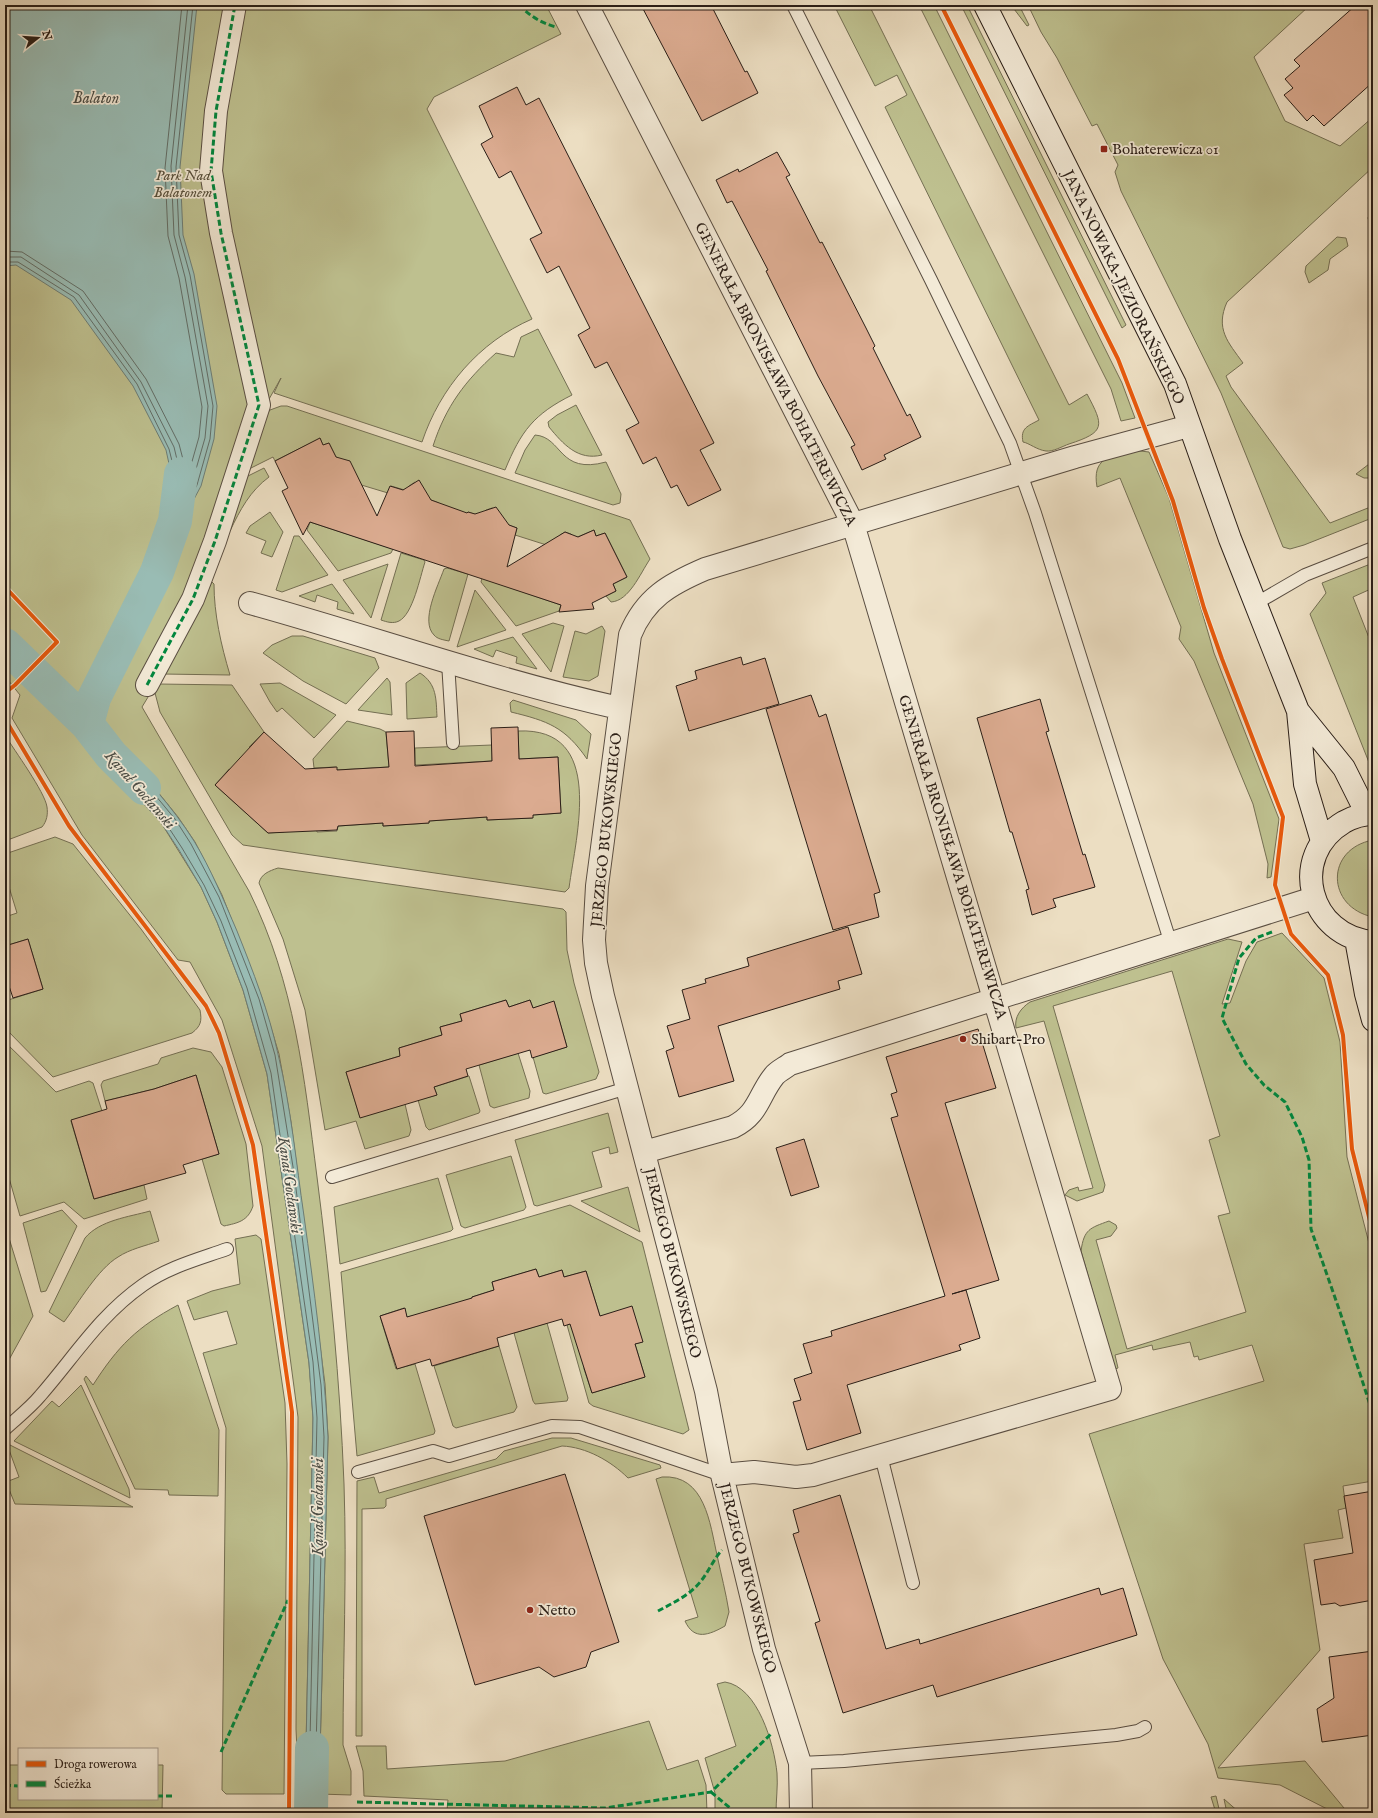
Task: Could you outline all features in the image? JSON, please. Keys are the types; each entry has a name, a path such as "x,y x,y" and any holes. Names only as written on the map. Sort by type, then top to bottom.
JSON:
{"street":[{"path":"147,685 193,598 215,541 259,405 221,233 211,171 216,111 235,5"},
{"name":"GENERAŁA BRONISŁAWA BOHATEREWICZA","path":"587,5 853,524 996,1000 1110,1389 813,1475 796,1477 754,1472 722,1475"},
{"name":"JANA NOWAKA-JEZIORAŃSKIEGO","path":"985,5 1174,384 1256,604 1298,711 1306,784 1322,841"},
{"name":"JERZEGO BUKOWSKIEGO","path":"801,1813 800,1763 764,1649 722,1475 706,1391 603,996 596,963 594,940 597,886 619,708 630,635 636,621 653,598 685,578 704,569 1021,473 1189,426"},
{"path":"250,603 370,637 448,662 583,700 619,708"},
{"name":"JANA NOWAKA-JEZIORAŃSKIEGO","path":"1298,711 1344,768 1370,814"},
{"path":"1370,814 1350,818 1335,828 1322,841 1314,856 1311,874 1314,898 1329,923 1342,933 1365,941 1366,994 1373,1020"},
{"path":"644,1152 733,1127 743,1121 751,1114 775,1076 790,1064 996,1000 1314,898"}],"lane":[{"path":"793,5 944,305 1010,443 1021,473 1171,944"},
{"path":"1256,604 1305,575 1373,548"},
{"path":"448,662 453,743"},
{"path":"332,1177 627,1088"},
{"path":"5,1429 39,1397 102,1320 125,1299 144,1284 173,1268 227,1249"},
{"path":"358,1472 433,1452 449,1456 552,1426 569,1426 604,1435 722,1475"},
{"path":"880,1456 913,1583"},
{"path":"800,1763 844,1761 1116,1736 1138,1731 1145,1727"}],"green space":[{"name":"Park Nad Balatonem","path":"5,5 546,5 561,34 434,97 427,109 532,319 495,340 464,369 439,403 422,442 274,393 281,378 264,408 164,672 212,582 214,584 215,607 219,630 230,675 162,674 142,707 249,891 265,926 287,996 302,1067 326,1254 337,1368 345,1517 343,1745 351,1771 351,1795 319,1794 328,1437 325,1384 291,1122 279,1054 262,998 222,895 195,842 178,817 153,786 116,747 143,803 160,821 201,887 217,922 243,990 267,1074 309,1363 313,1418 305,1794 299,1794 296,1729 298,1417 262,1146 222,1020 190,962 178,960 82,835 12,718 20,695 8,680 5,680"},
{"path":"834,5 869,5 1069,405 1087,394 1093,405 1099,421 1095,431 1090,436 1052,451 1039,449 1023,442 1022,437 1024,430 1039,420 885,107 907,95 897,75 875,86"},
{"path":"919,5 934,5 1122,383 1135,418 1121,421 1111,389"},
{"path":"961,5 967,5 1126,325 1122,328"},
{"path":"1011,5 1019,5 1029,25 1027,26"},
{"path":"1028,5 1309,6 1254,57 1285,121 1340,146 1373,117 1373,167 1227,302 1222,320 1223,328 1228,342 1243,363 1226,376 1231,387 1330,523 1373,506 1373,520 1372,518 1304,545 1290,549 1283,547 1221,393 1121,191 1115,172 1118,165 1097,124 1092,126"},
{"path":"1373,204 1373,228 1371,229 1368,218"},
{"path":"1337,237 1346,238 1348,246 1330,259 1328,270 1309,283 1305,272 1306,266"},
{"path":"538,329 572,395 548,409 530,425 517,444 505,470 433,446 450,406 466,384 496,353 514,357 521,337"},
{"path":"576,405 602,455 586,456 572,450 549,427 548,422 557,415"},
{"path":"281,406 287,406 630,520 650,559 629,592 623,597 611,602 606,596 616,591 613,584 627,577 605,533 596,536 594,530 573,539 571,534 565,532 560,535 556,548 515,535 517,528 500,522 498,510 492,508 486,510 484,517 468,512 465,518 437,510 439,503 423,497 415,482 409,486 408,491 391,486 388,493 348,481 329,443 323,445 320,438 275,461 273,457 247,470 266,415 270,410"},
{"path":"535,435 544,437 570,460 579,464 590,465 606,462 621,494 620,503 613,505 515,473 525,450"},
{"path":"1132,450 1149,452 1169,498 1214,653 1279,819 1271,877 1267,878 1268,864 1253,804 1194,661 1179,639 1181,627 1120,478 1097,487 1096,477 1100,464 1110,457"},
{"path":"1373,461 1373,478 1364,478 1356,474"},
{"path":"264,468 269,477 256,488 246,501 230,531 226,530 244,478"},
{"path":"270,512 283,532 272,557 261,553 266,541 246,533 250,526"},
{"path":"310,522 393,549 391,553 338,571 307,530"},
{"path":"294,536 299,536 328,575 282,592 276,590"},
{"path":"401,553 424,560 425,562 408,611 399,621 388,622 381,620"},
{"path":"1373,563 1373,588 1353,597 1373,648 1373,766 1370,765 1310,614 1326,593 1322,583"},
{"path":"388,564 371,618 343,580"},
{"path":"447,568 468,574 449,641 434,635 430,629 429,621 429,612 435,594 444,569"},
{"path":"482,578 561,605 559,611 516,626 481,582"},
{"path":"332,584 354,614 337,609 338,602 317,595 315,602 299,596"},
{"path":"475,590 506,630 457,647"},
{"path":"553,623 564,626 551,672 522,634"},
{"path":"602,626 605,631 598,676 589,681 563,677 575,631 586,634"},
{"path":"292,636 303,636 375,658 379,668 346,704 303,681 263,653 272,645"},
{"path":"513,637 537,669 516,663 517,657 496,650 493,657 474,649"},
{"path":"420,673 426,677 433,687 436,698 437,717 407,719 406,683"},
{"path":"387,678 390,682 392,715 358,710"},
{"path":"280,683 336,715 314,738 282,708 277,712 260,684"},
{"path":"158,684 232,685 264,732 249,747 253,751 234,772 229,769 215,785 268,833 284,832 284,827 316,826 317,832 337,831 338,826 383,823 383,826 487,817 487,820 532,818 533,815 561,813 558,757 519,759 518,731 546,734 564,746 575,765 579,788 579,814 569,888 565,892 243,845 232,835 160,712 155,693"},
{"path":"513,700 576,720 591,734 587,759 571,739 555,727 546,722 511,712 510,703"},
{"path":"347,721 380,729 386,732 389,767 337,770 336,767 314,768 313,759"},
{"path":"5,735 41,792 45,800 47,812 46,820 42,827 5,841"},
{"path":"492,745 492,761 415,764 415,748"},
{"path":"55,837 73,844 141,929 200,1010 201,1017 199,1026 192,1033 53,1077 5,1028 5,1001 43,989 28,939 5,946 5,917 17,913 5,874 5,854"},
{"path":"1373,840 1373,917 1358,911 1346,902 1340,891 1337,878 1340,866 1346,854 1357,845"},
{"path":"278,868 563,909 566,912 567,950 574,983 599,1072 596,1079 546,1094 543,1093 533,1057 567,1047 554,1002 533,1008 530,1000 509,1007 506,1000 460,1014 462,1021 440,1027 442,1035 399,1048 400,1056 346,1072 360,1117 405,1104 411,1130 409,1136 365,1149 356,1121 325,1130 305,1010 283,939 259,883 264,875"},
{"path":"1282,933 1324,978 1340,1042 1347,1157 1373,1259 1373,1481 1343,1486 1346,1508 1338,1510 1343,1538 1304,1544 1320,1650 1218,1768 1305,1761 1344,1808 1340,1813 1335,1813 1280,1785 1218,1778 1208,1744 1163,1659 1089,1434 1264,1381 1252,1345 1199,1360 1198,1356 1194,1357 1190,1342 1153,1350 1152,1345 1115,1355 1118,1368 1115,1369 1081,1251 1084,1238 1089,1230 1109,1221 1116,1225 1117,1228 1111,1236 1096,1240 1127,1349 1246,1312 1218,1216 1230,1213 1209,1140 1220,1136 1172,971 1053,1006 1105,1185 1103,1192 1077,1201 1065,1195 1069,1190 1078,1187 1079,1191 1093,1188 1044,1021 1016,1028 1016,1020 1019,1013 1030,1002 1228,939 1242,942 1222,1004 1230,1003 1246,961 1257,942"},
{"path":"5,1042 56,1092 89,1081 93,1083 102,1111 71,1121 94,1199 144,1185 147,1199 84,1219 64,1202 20,1216 5,1164"},
{"path":"193,1048 211,1052 222,1067 246,1144 253,1206 245,1218 238,1222 224,1226 221,1224 202,1159 219,1154 196,1075 154,1089 105,1101 101,1085 103,1081 158,1064 161,1058"},
{"path":"518,1053 530,1091 529,1098 494,1108 490,1106 479,1065"},
{"path":"469,1076 480,1111 479,1113 429,1130 426,1127 418,1100 437,1095 434,1087"},
{"path":"608,1113 618,1152 610,1154 609,1147 592,1152 602,1187 537,1206 534,1205 515,1140"},
{"path":"511,1156 526,1207 524,1210 465,1228 461,1226 446,1175"},
{"path":"438,1178 453,1229 451,1231 340,1264 334,1207"},
{"path":"628,1187 640,1232 581,1201"},
{"path":"570,1205 642,1242 689,1430 683,1434 593,1406 589,1403 567,1325 585,1320 584,1369 592,1393 645,1377 635,1344 642,1342 600,1316 586,1271 564,1277 562,1270 539,1277 536,1269 492,1282 494,1290 472,1297 474,1305 407,1317 404,1308 380,1316 396,1369 415,1364 435,1431 434,1434 357,1456 341,1272"},
{"path":"62,1210 77,1226 46,1291 41,1292 23,1223"},
{"path":"150,1211 159,1241 128,1252 111,1262 103,1269 64,1322 49,1312 85,1238 91,1232 115,1220"},
{"path":"5,1225 33,1316 5,1367"},
{"path":"256,1235 261,1239 285,1403 287,1464 284,1794 226,1794 222,1790 226,1428 203,1353 237,1344 227,1311 194,1320 187,1301 212,1291 240,1284 235,1239"},
{"path":"178,1305 219,1430 218,1496 169,1495 168,1490 135,1489 84,1379 86,1376 93,1385 120,1348 151,1321"},
{"path":"547,1323 568,1398 567,1401 535,1404 514,1333"},
{"path":"499,1346 517,1407 514,1412 456,1428 453,1426 434,1366"},
{"path":"81,1385 129,1489 130,1498 14,1441 52,1401 59,1407"},
{"path":"552,1438 571,1438 660,1465 661,1468 628,1478 614,1466 598,1456 580,1449 562,1446 386,1499 386,1506 384,1508 362,1509 362,1736 356,1736 357,1481 374,1477 379,1493 496,1459 504,1451"},
{"path":"10,1445 133,1507 15,1504 6,1482 19,1477 8,1447"},
{"path":"662,1477 676,1478 688,1484 696,1492 703,1503 712,1529 729,1612 725,1626 708,1634 697,1634 685,1621 698,1617 656,1479"},
{"path":"725,1682 737,1686 747,1694 762,1718 768,1733 777,1773 776,1813 715,1813 715,1793 705,1758 736,1746 717,1684"},
{"path":"649,1721 667,1770 698,1760 706,1785 707,1813 384,1813 381,1809 447,1810 448,1800 364,1796 363,1771 356,1746 386,1746 387,1769 505,1761"},
{"path":"5,1765 18,1765 18,1800 158,1800 158,1765 163,1765 162,1813 5,1813"},
{"path":"1216,1796 1220,1813 1216,1813 1211,1797"},
{"path":"1224,1799 1240,1813 1227,1813"}],"water":[{"name":"Balaton","path":"5,5 197,5 180,167 183,235 194,274 217,406 214,439 201,486 185,516 175,521 171,516 173,493 171,473 166,450 133,386 71,300 16,265 5,266"},
{"path":"116,747 167,804 194,841 212,874 249,961 270,1023 283,1074 293,1135 315,1298 328,1437 319,1794 305,1794 313,1418 309,1363 267,1074 243,990 217,922 201,887 160,821 105,763"}],"building":[{"path":"641,5 711,5 745,72 747,71 758,93 702,121"},
{"path":"1356,5 1373,5 1373,82 1324,126 1313,115 1307,121 1284,95 1293,88 1285,79 1300,66 1294,60"},
{"path":"517,87 526,105 539,98 714,443 700,450 721,490 688,506 677,485 671,488 656,457 643,464 626,430 639,423 607,362 595,368 578,335 590,328 559,266 547,273 530,239 542,233 511,171 499,178 481,144 493,137 479,106"},
{"path":"777,152 790,175 786,177 820,243 822,242 866,328 875,346 873,348 907,416 910,414 921,437 884,455 886,459 862,470 851,447 855,445 818,376 766,271 768,270 732,201 727,203 716,180 738,169 739,172"},
{"path":"320,438 323,445 329,443 336,457 350,461 377,516 390,486 403,490 419,480 431,500 467,513 475,514 496,507 509,525 517,528 507,567 565,532 578,537 594,530 596,536 605,533 627,577 613,584 616,591 592,603 594,609 559,612 561,605 310,522 303,535 282,491 288,488 275,461"},
{"path":"741,657 743,665 765,658 779,704 689,731 676,686 697,679 695,671"},
{"path":"811,695 819,717 826,714 880,892 874,894 879,917 833,930 766,709"},
{"path":"1040,699 1049,731 1046,732 1083,855 1085,854 1095,887 1053,899 1056,907 1032,915 1026,890 1029,889 1012,832 1010,832 977,718"},
{"path":"518,727 519,759 558,757 561,813 533,815 533,818 487,820 487,817 383,826 383,823 338,826 337,830 268,833 215,785 264,732 305,769 337,767 337,770 389,767 386,732 414,731 415,766 492,761 491,728"},
{"path":"848,927 862,974 838,981 840,989 718,1026 734,1081 679,1097 666,1051 674,1048 667,1026 690,1019 682,990 706,983 705,979 749,966 747,958"},
{"path":"28,939 43,989 13,998 5,974 5,946"},
{"path":"506,1000 509,1007 530,1000 533,1008 554,1001 567,1047 532,1058 530,1050 466,1069 468,1076 434,1087 437,1095 360,1118 346,1072 400,1056 399,1048 442,1035 440,1027 462,1021 460,1014"},
{"path":"978,1029 996,1088 945,1103 999,1280 952,1294 966,1290 980,1338 959,1345 961,1350 847,1385 861,1433 807,1450 793,1402 801,1400 794,1379 812,1373 803,1344 832,1336 831,1331 945,1296 891,1118 898,1116 891,1094 897,1092 886,1057"},
{"path":"196,1075 219,1154 183,1165 186,1173 94,1199 71,1120 107,1109 105,1101 154,1089"},
{"path":"804,1139 819,1187 791,1196 776,1148"},
{"path":"536,1269 539,1277 562,1270 564,1277 586,1271 600,1316 632,1306 643,1342 635,1344 645,1377 592,1393 570,1324 564,1326 562,1319 497,1338 499,1346 432,1366 430,1359 397,1369 380,1316 405,1308 407,1317 472,1298 494,1290 492,1282"},
{"name":"Netto","path":"565,1474 619,1642 591,1652 586,1667 554,1677 539,1667 475,1685 424,1516"},
{"path":"1373,1491 1373,1600 1340,1606 1335,1603 1321,1605 1314,1560 1353,1553 1344,1496"},
{"path":"840,1495 886,1649 919,1639 920,1644 1099,1588 1101,1595 1123,1588 1137,1635 937,1697 933,1685 843,1713 815,1623 820,1621 793,1534 799,1532 793,1510"},
{"path":"1373,1651 1373,1735 1322,1742 1317,1709 1334,1698 1329,1657"}],"waterway":[{"path":"87,724 94,698 157,572 175,521 181,474"},
{"name":"Kanał Gocławski","path":"5,645 87,724 111,755 144,788"},
{"name":"Kanał Gocławski","path":"311,1813 312,1748"}],"marked path":[{"path":"147,685 193,599 215,541 259,405 221,233 211,171 216,111 235,5"},
{"path":"519,5 536,19 556,27"},
{"path":"1272,932 1256,938 1239,958 1222,1018 1246,1064 1264,1085 1285,1102 1302,1137 1309,1160 1311,1229 1373,1414"},
{"path":"658,1611 681,1598 697,1586 722,1550"},
{"path":"221,1752 288,1600"},
{"path":"357,1802 605,1808 711,1792 772,1733"},
{"path":"5,1785 18,1786"},
{"path":"711,1792 736,1813"},
{"path":"158,1796 173,1796"}],"cycle path":[{"path":"941,5 1118,359 1173,501 1204,608 1283,817 1275,885 1291,934 1328,975 1343,1035 1352,1149 1373,1233"},
{"path":"5,587 57,642 15,685 5,693"},
{"path":"5,719 69,826 206,1006 219,1033 253,1145 292,1412 289,1813"}],"place":[{"name":"Bohaterewicza 01","path":"1104,149"},
{"name":"Shibart-Pro","path":"963,1039"},
{"name":"Netto","path":"530,1610"}]}
